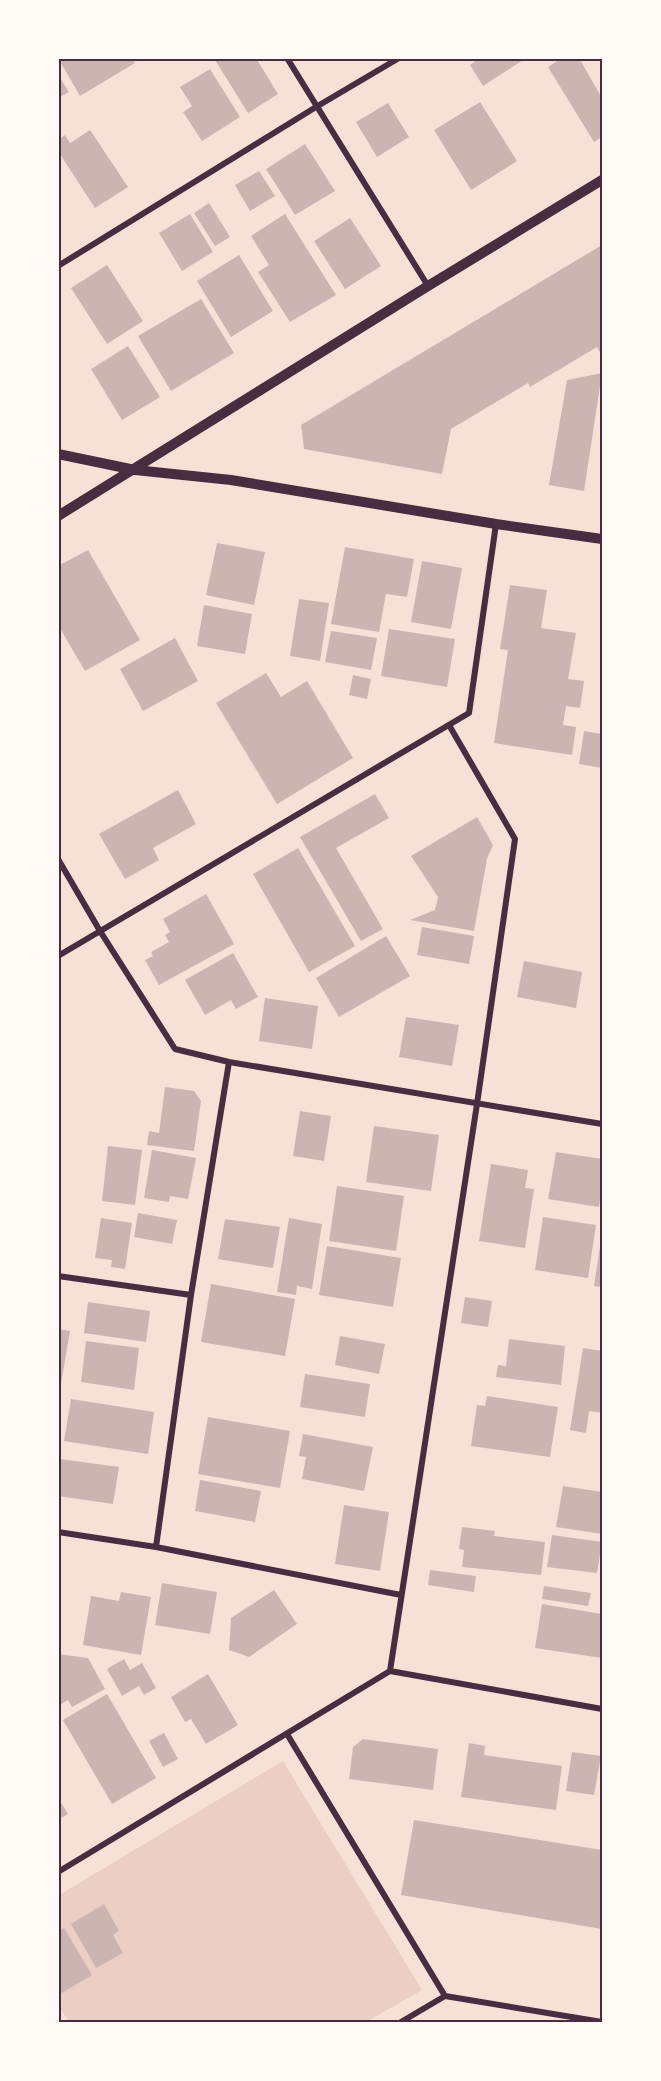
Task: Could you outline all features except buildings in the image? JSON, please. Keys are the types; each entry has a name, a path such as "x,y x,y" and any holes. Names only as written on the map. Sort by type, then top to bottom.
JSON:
{"street":[{"path":"287,58 428,286"},
{"path":"58,266 399,58"},
{"path":"58,516 603,180"},
{"path":"58,454 135,470 231,480 496,524 603,539"},
{"path":"58,956 469,713 496,524"},
{"path":"390,1671 477,1104 514,839 449,725"},
{"path":"58,859 100,931 175,1049 229,1062 603,1124"},
{"path":"156,1547 191,1295 229,1062"},
{"path":"58,1276 191,1295"},
{"path":"58,1532 156,1547 401,1595"},
{"path":"58,1872 390,1671 603,1709"},
{"path":"287,1734 445,1996"},
{"path":"401,2022 445,1996 603,2022"}],"shaded area":[{"path":"283,1761 422,1990 366,2022 69,2022 59,2007 59,1895"}]}
